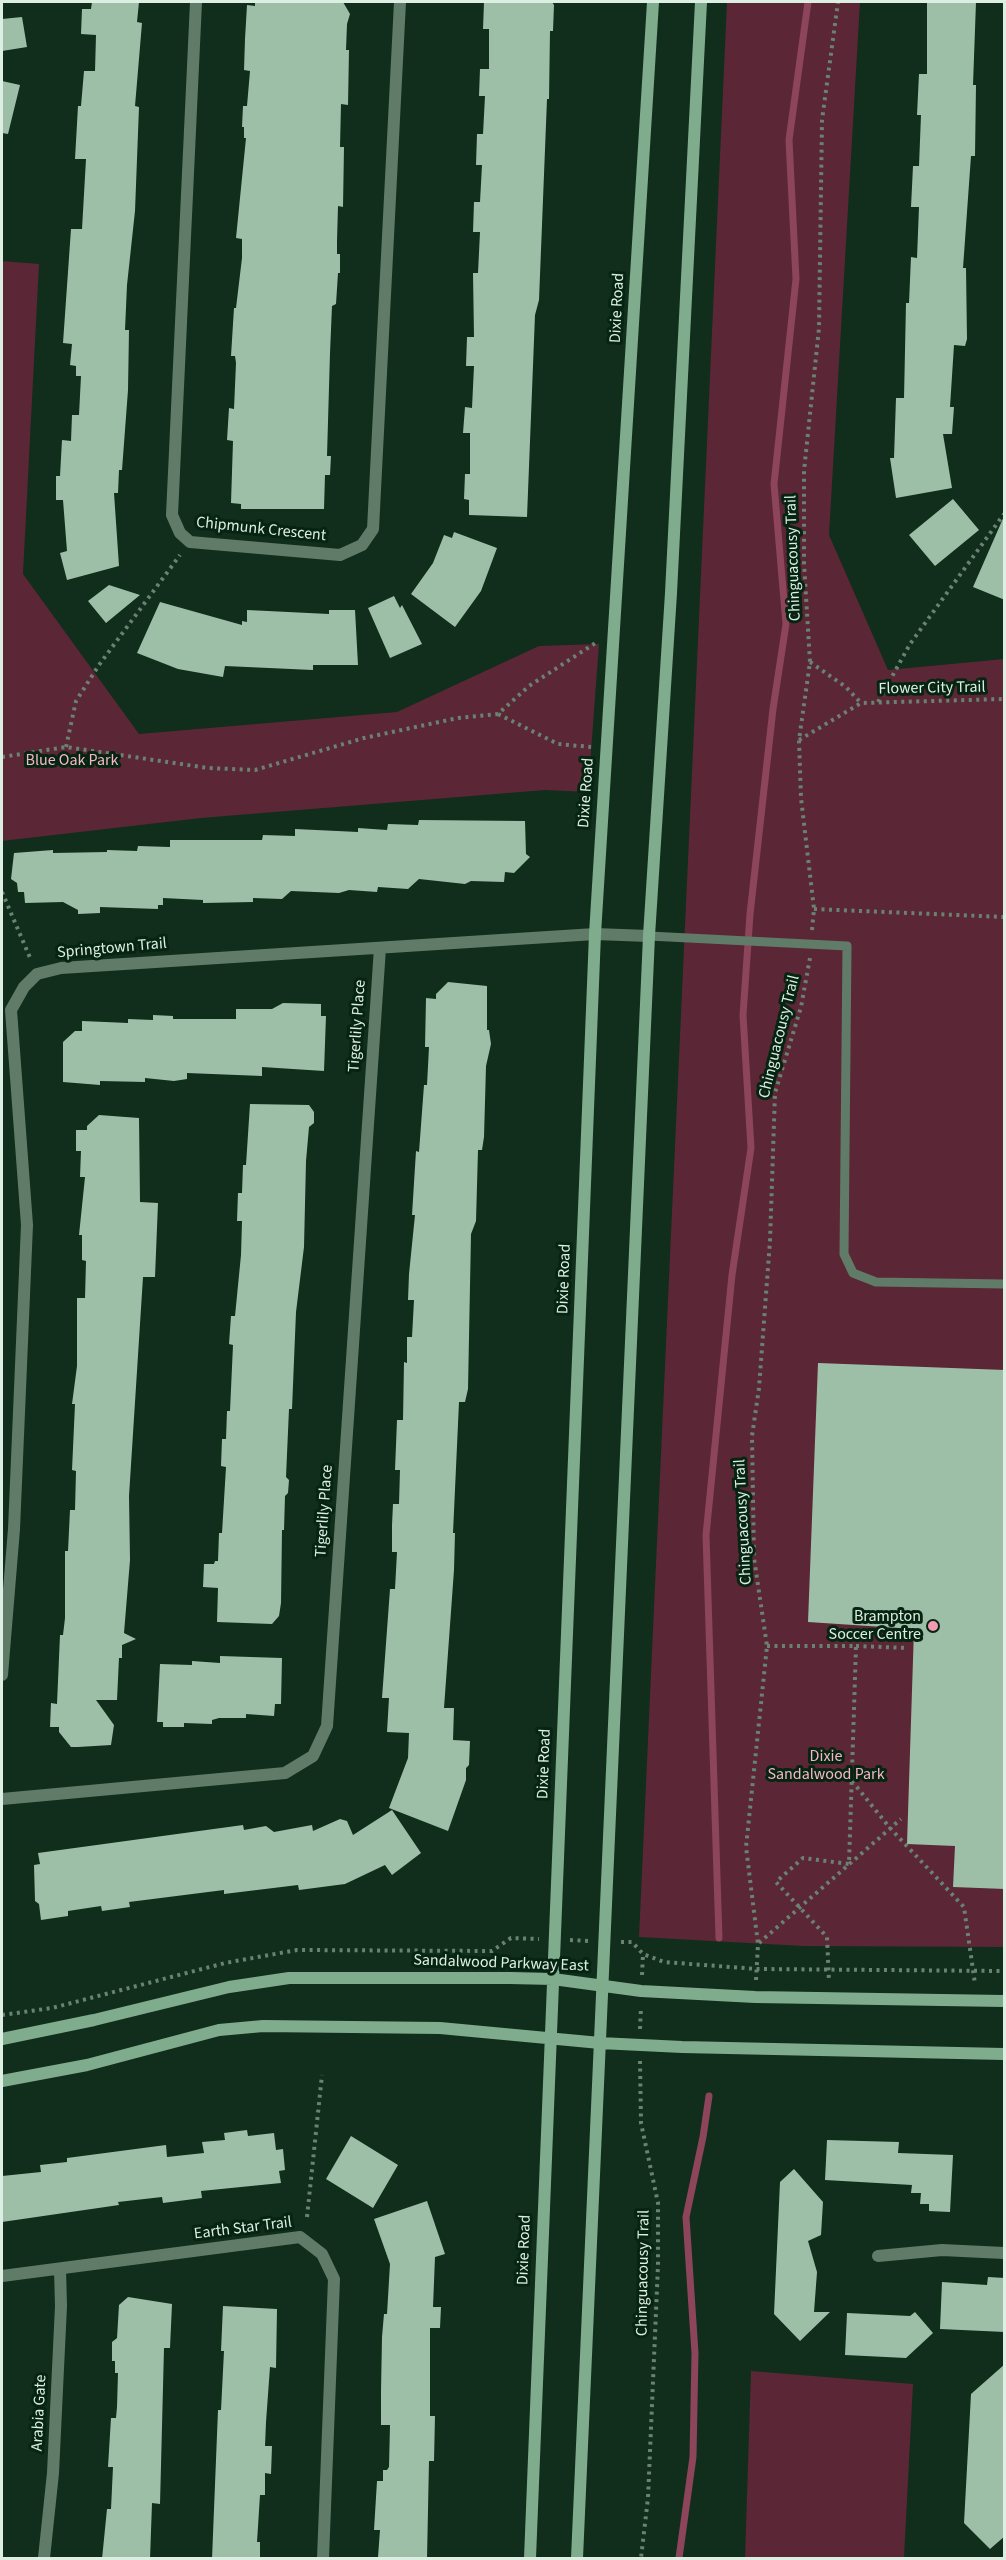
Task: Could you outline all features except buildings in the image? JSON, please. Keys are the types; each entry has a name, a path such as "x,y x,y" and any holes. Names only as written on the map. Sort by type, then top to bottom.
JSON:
{"main road":[{"name":"Dixie Road","path":"530,2559 595,934 653,2"},
{"path":"577,2559 649,936 671,593 701,2"},
{"name":"Sandalwood Parkway East","path":"2,2039 94,2020 229,1987 289,1978 554,1979 641,1991 830,2000 1005,2001"},
{"path":"2,2081 87,2065 219,2030 263,2026 440,2028 640,2045 1005,2054"}],"street":[{"name":"Chipmunk Crescent","path":"196,2 172,515 180,533 190,542 340,555 362,545 373,529 400,2"},
{"name":"Springtown Trail","path":"2,1675 14,1529 27,1225 11,1010 24,987 37,974 61,968 595,934 649,936"},
{"name":"Tigerlily Place","path":"2,1799 285,1773 313,1756 327,1726 380,948"},
{"name":"Earth Star Trail","path":"2,2276 300,2237 322,2254 334,2279 323,2559"},
{"path":"878,2256 942,2250 1005,2253"},
{"name":"Arabia Gate","path":"44,2559 53,2473 61,2306 60,2269"}],"lane":[{"path":"649,936 785,945 847,946 844,1254 853,1273 876,1282 1005,1284"}],"path":[{"name":"Chinguacousy Trail","path":"757,1969 758,1944 746,1847 767,1646 754,1558 752,1436 759,1388 770,1241 775,1093 801,1008 809,971 814,909 801,798 799,740 810,662 804,563 804,471 819,328 822,120 838,2"},
{"path":"878,702 910,644 1005,514"},
{"path":"66,747 76,701 99,665 190,542"},
{"path":"498,714 529,686 615,630"},
{"path":"810,662 846,687 861,703"},
{"name":"Flower City Trail","path":"799,740 861,703 1005,699"},
{"path":"2,757 66,747 208,768 255,770 364,738 458,718 498,714 558,744 607,749"},
{"path":"2,892 37,974"},
{"path":"814,909 1005,917"},
{"path":"767,1646 908,1648"},
{"path":"849,1864 856,1647"},
{"path":"852,1780 890,1828 964,1907 977,2001"},
{"path":"758,1944 901,1819"},
{"path":"830,2000 827,1937 776,1882 803,1858 849,1864"},
{"path":"632,1942 643,1954 664,1962 757,1969 829,1971 1005,1971"},
{"name":"Chinguacousy Trail","path":"640,2559 648,2498 658,2203 641,2123 640,2045 643,1954"},
{"path":"307,2217 322,2075"}],"green space":[{"name":"Dixie Sandalwood Park","path":"727,2 860,2 829,535 888,670 1004,659 1004,1947 803,1946 639,1937"},
{"name":"Blue Oak Park","path":"2,261 39,264 23,574 139,734 397,712 539,646 599,644 588,792 545,790 201,818 2,841"},
{"path":"751,2371 913,2384 904,2558 745,2558"}],"waterway":[{"path":"719,1938 706,1535 732,1275 751,1148 743,1015 750,914 773,709 786,624 774,484 796,279 789,140 808,2"},
{"path":"679,2558 693,2457 695,2353 686,2217 709,2096"}],"place":[{"name":"Brampton Soccer Centre","path":"933,1626"}]}
